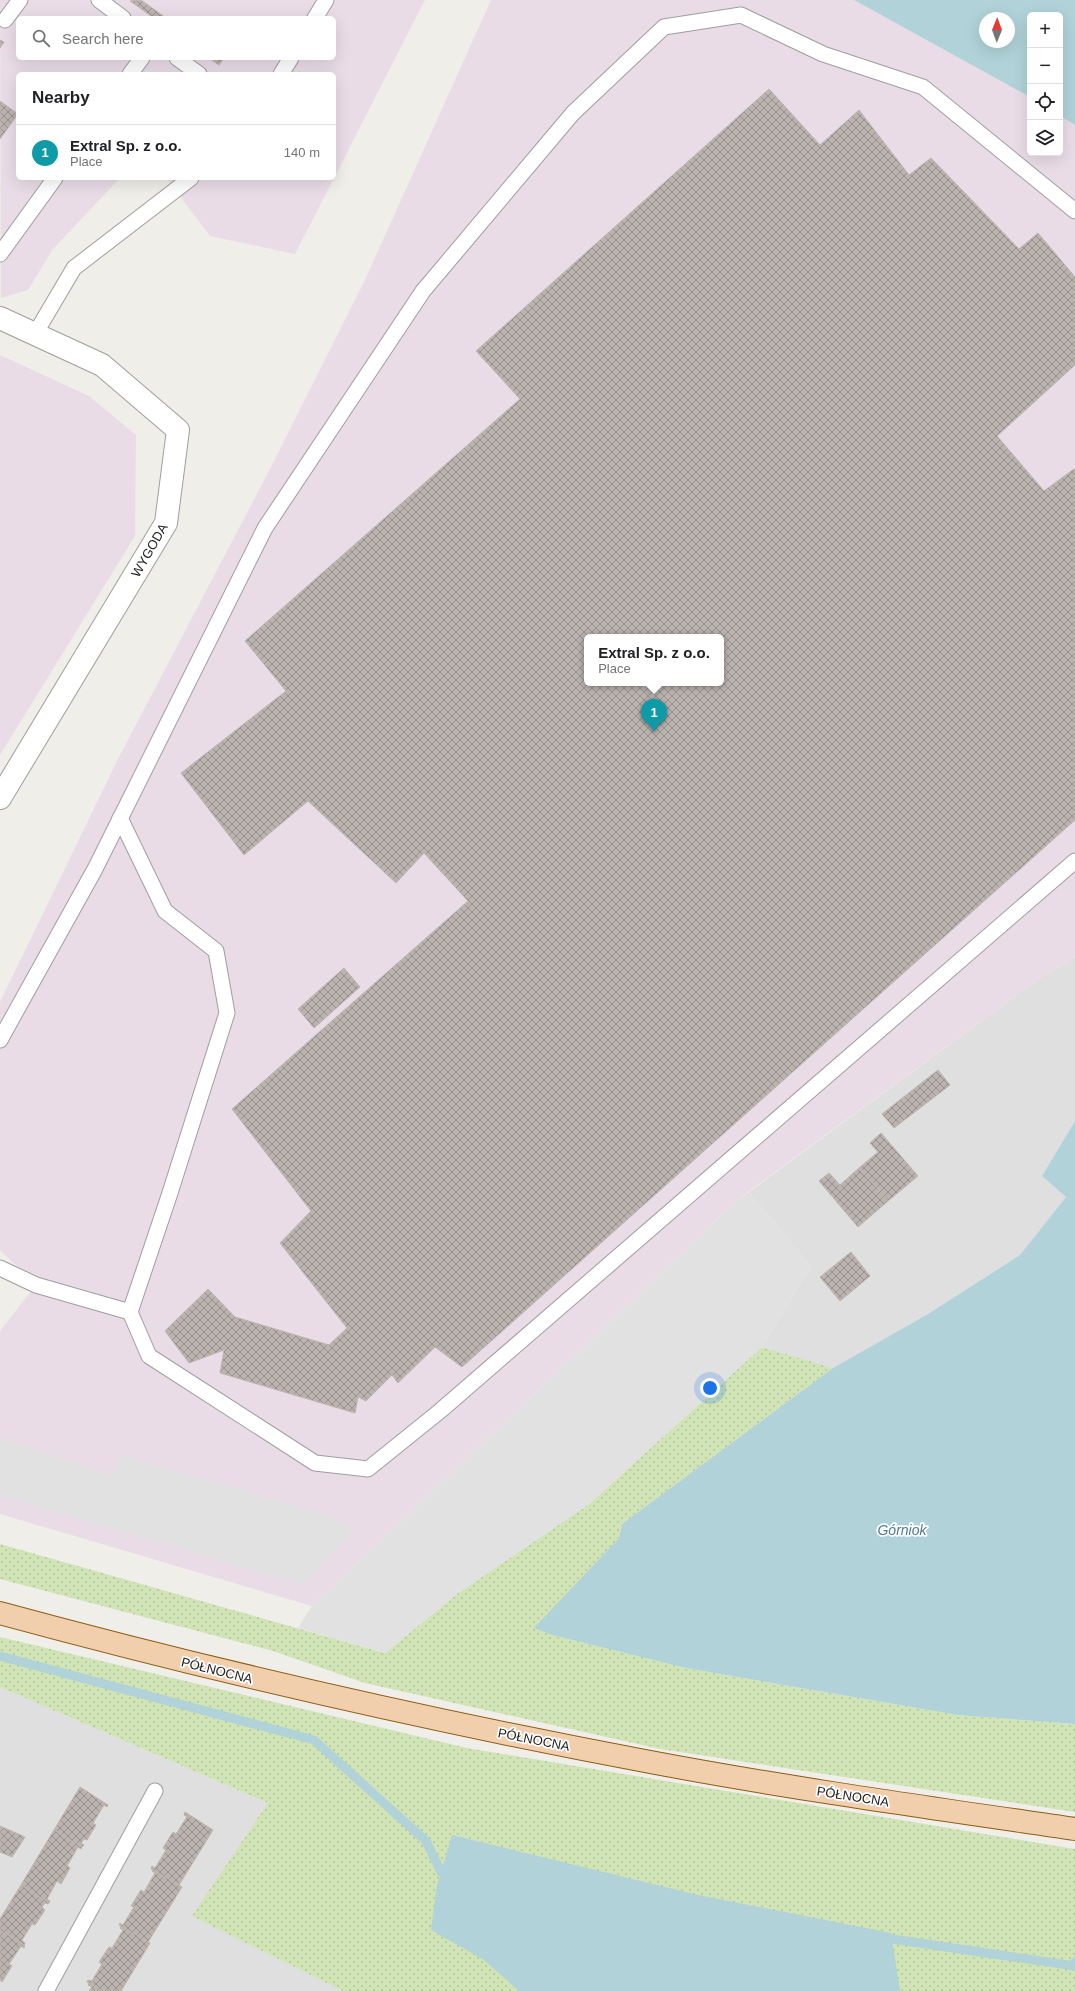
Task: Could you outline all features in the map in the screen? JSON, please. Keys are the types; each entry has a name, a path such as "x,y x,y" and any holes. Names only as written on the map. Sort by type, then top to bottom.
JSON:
{"main road":[{"name":"PÓŁNOCNA","path":"0,1613 237,1674 441,1719 639,1760 890,1802 1075,1829"}],"street":[{"name":"WYGODA","path":"0,318 102,365 178,430 166,523 0,798"}],"lane":[{"path":"5,20 20,0"},
{"path":"99,0 120,16"},
{"path":"316,16 326,0"},
{"path":"0,1040 95,869 265,528 422,291 573,113 664,27 741,15 823,54 923,87 1075,211"},
{"path":"132,72 140,60"},
{"path":"180,60 196,72"},
{"path":"282,72 290,60"},
{"path":"0,254 54,180"},
{"path":"36,334 74,268 188,180"},
{"path":"120,818 165,911 216,951 227,1013 169,1196 130,1312 149,1356 315,1463 368,1469 452,1401 1075,861"},
{"path":"0,1268 36,1285 130,1312"},
{"path":"46,1991 155,1791"}],"shaded area":[{"path":"0,0 425,0 336,174 336,72 16,72 16,180 118,180 53,249 28,290 1,298"},
{"path":"491,0 854,0 1027,95 1027,156 1063,156 1063,118 1075,125 1075,957 1029,986 738,1199 312,1606 0,1514 0,1331 36,1285 0,1250 0,1002 118,759 271,467 365,280"},
{"path":"168,180 333,180 295,254 210,236"},
{"path":"0,355 89,396 136,435 135,536 0,755"},
{"path":"1075,957 1075,1121 1042,1176 1066,1197 1020,1255 928,1314 833,1368 762,1347 811,1266 749,1192 1029,986"},
{"path":"749,1192 811,1266 762,1347 589,1504 457,1594 385,1653 298,1628 312,1606 738,1199"},
{"path":"0,1438 111,1475 120,1455 331,1516 353,1530 303,1585 0,1496"},
{"path":"0,1687 268,1803 193,1916 343,1991 0,1991"}],"green space":[{"path":"762,1347 833,1368 622,1524 619,1538 535,1628 552,1635 686,1668 958,1715 1075,1724 1075,1812 660,1749 365,1683 273,1651 0,1579 0,1544 385,1653 457,1594 589,1504"},
{"path":"0,1637 467,1748 1075,1849 1075,1991 343,1991 192,1916 268,1803 0,1687"}],"water":[{"path":"854,0 1075,0 1075,125 1063,118 1063,12 1027,12 1027,95"},
{"name":"Górniok","path":"1075,1121 1075,1724 958,1715 686,1668 552,1635 534,1628 619,1538 622,1524 833,1368 928,1314 1020,1255 1066,1197 1042,1176"},
{"path":"452,1835 698,1895 891,1933 900,1991 519,1991 484,1960 431,1930 437,1886"}],"building":[{"path":"141,0 163,16 151,16 130,1"},
{"path":"0,40 4,42 0,48"},
{"path":"212,60 222,60 219,65"},
{"path":"769,89 820,145 859,110 909,175 931,158 1019,249 1038,233 1075,277 1075,365 997,436 1044,491 1074,469 1075,470 1075,820 462,1367 435,1347 398,1383 392,1375 366,1401 358,1397 355,1413 220,1373 224,1350 189,1363 165,1331 208,1289 235,1317 329,1345 347,1328 280,1243 311,1211 232,1109 468,901 424,853 396,883 308,801 244,855 181,773 286,691 245,641 520,399 476,351"},
{"path":"0,101 16,113 16,117 0,139"},
{"path":"344,968 360,987 314,1028 298,1009"},
{"path":"938,1070 950,1085 894,1128 882,1114"},
{"path":"881,1133 918,1176 888,1201 859,1168 878,1152 870,1143"},
{"path":"859,1168 888,1201 858,1227 819,1181 829,1173 840,1185"},
{"path":"851,1252 870,1276 840,1301 820,1277"},
{"path":"80,1787 108,1805 107,1807 104,1805 93,1823 96,1825 87,1840 84,1839 81,1843 84,1845 82,1847 54,1830"},
{"path":"185,1812 213,1830 179,1885 151,1869 152,1866 155,1868 166,1850 163,1848 173,1832 176,1834 187,1817 184,1815"},
{"path":"0,1826 25,1837 12,1857 0,1852"},
{"path":"54,1830 82,1847 81,1849 78,1847 67,1866 70,1868 61,1884 57,1881 47,1899 50,1901 49,1903 21,1885"},
{"path":"153,1870 182,1887 148,1942 119,1925 120,1923 123,1925 134,1907 131,1906 141,1890 144,1892 155,1873 152,1871"},
{"path":"21,1885 49,1903 45,1903 42,1907 45,1910 35,1925 32,1924 22,1940 25,1943 24,1945 0,1930 0,1919"},
{"path":"121,1926 150,1943 121,1991 103,1991 87,1982 88,1980 92,1981 102,1964 99,1962 109,1947 112,1948 123,1930 120,1928"},
{"path":"0,1930 25,1946 24,1948 21,1946 9,1964 12,1966 2,1982 0,1980"},
{"path":"89,1983 103,1991 89,1991 92,1987 88,1985"}],"waterway":[{"path":"0,1656 314,1740 426,1841 441,1872"},
{"path":"892,1939 1075,1966 1075,1962"}],"place":[{"name":"Extral Sp. z o.o.","path":"654,732"}]}
